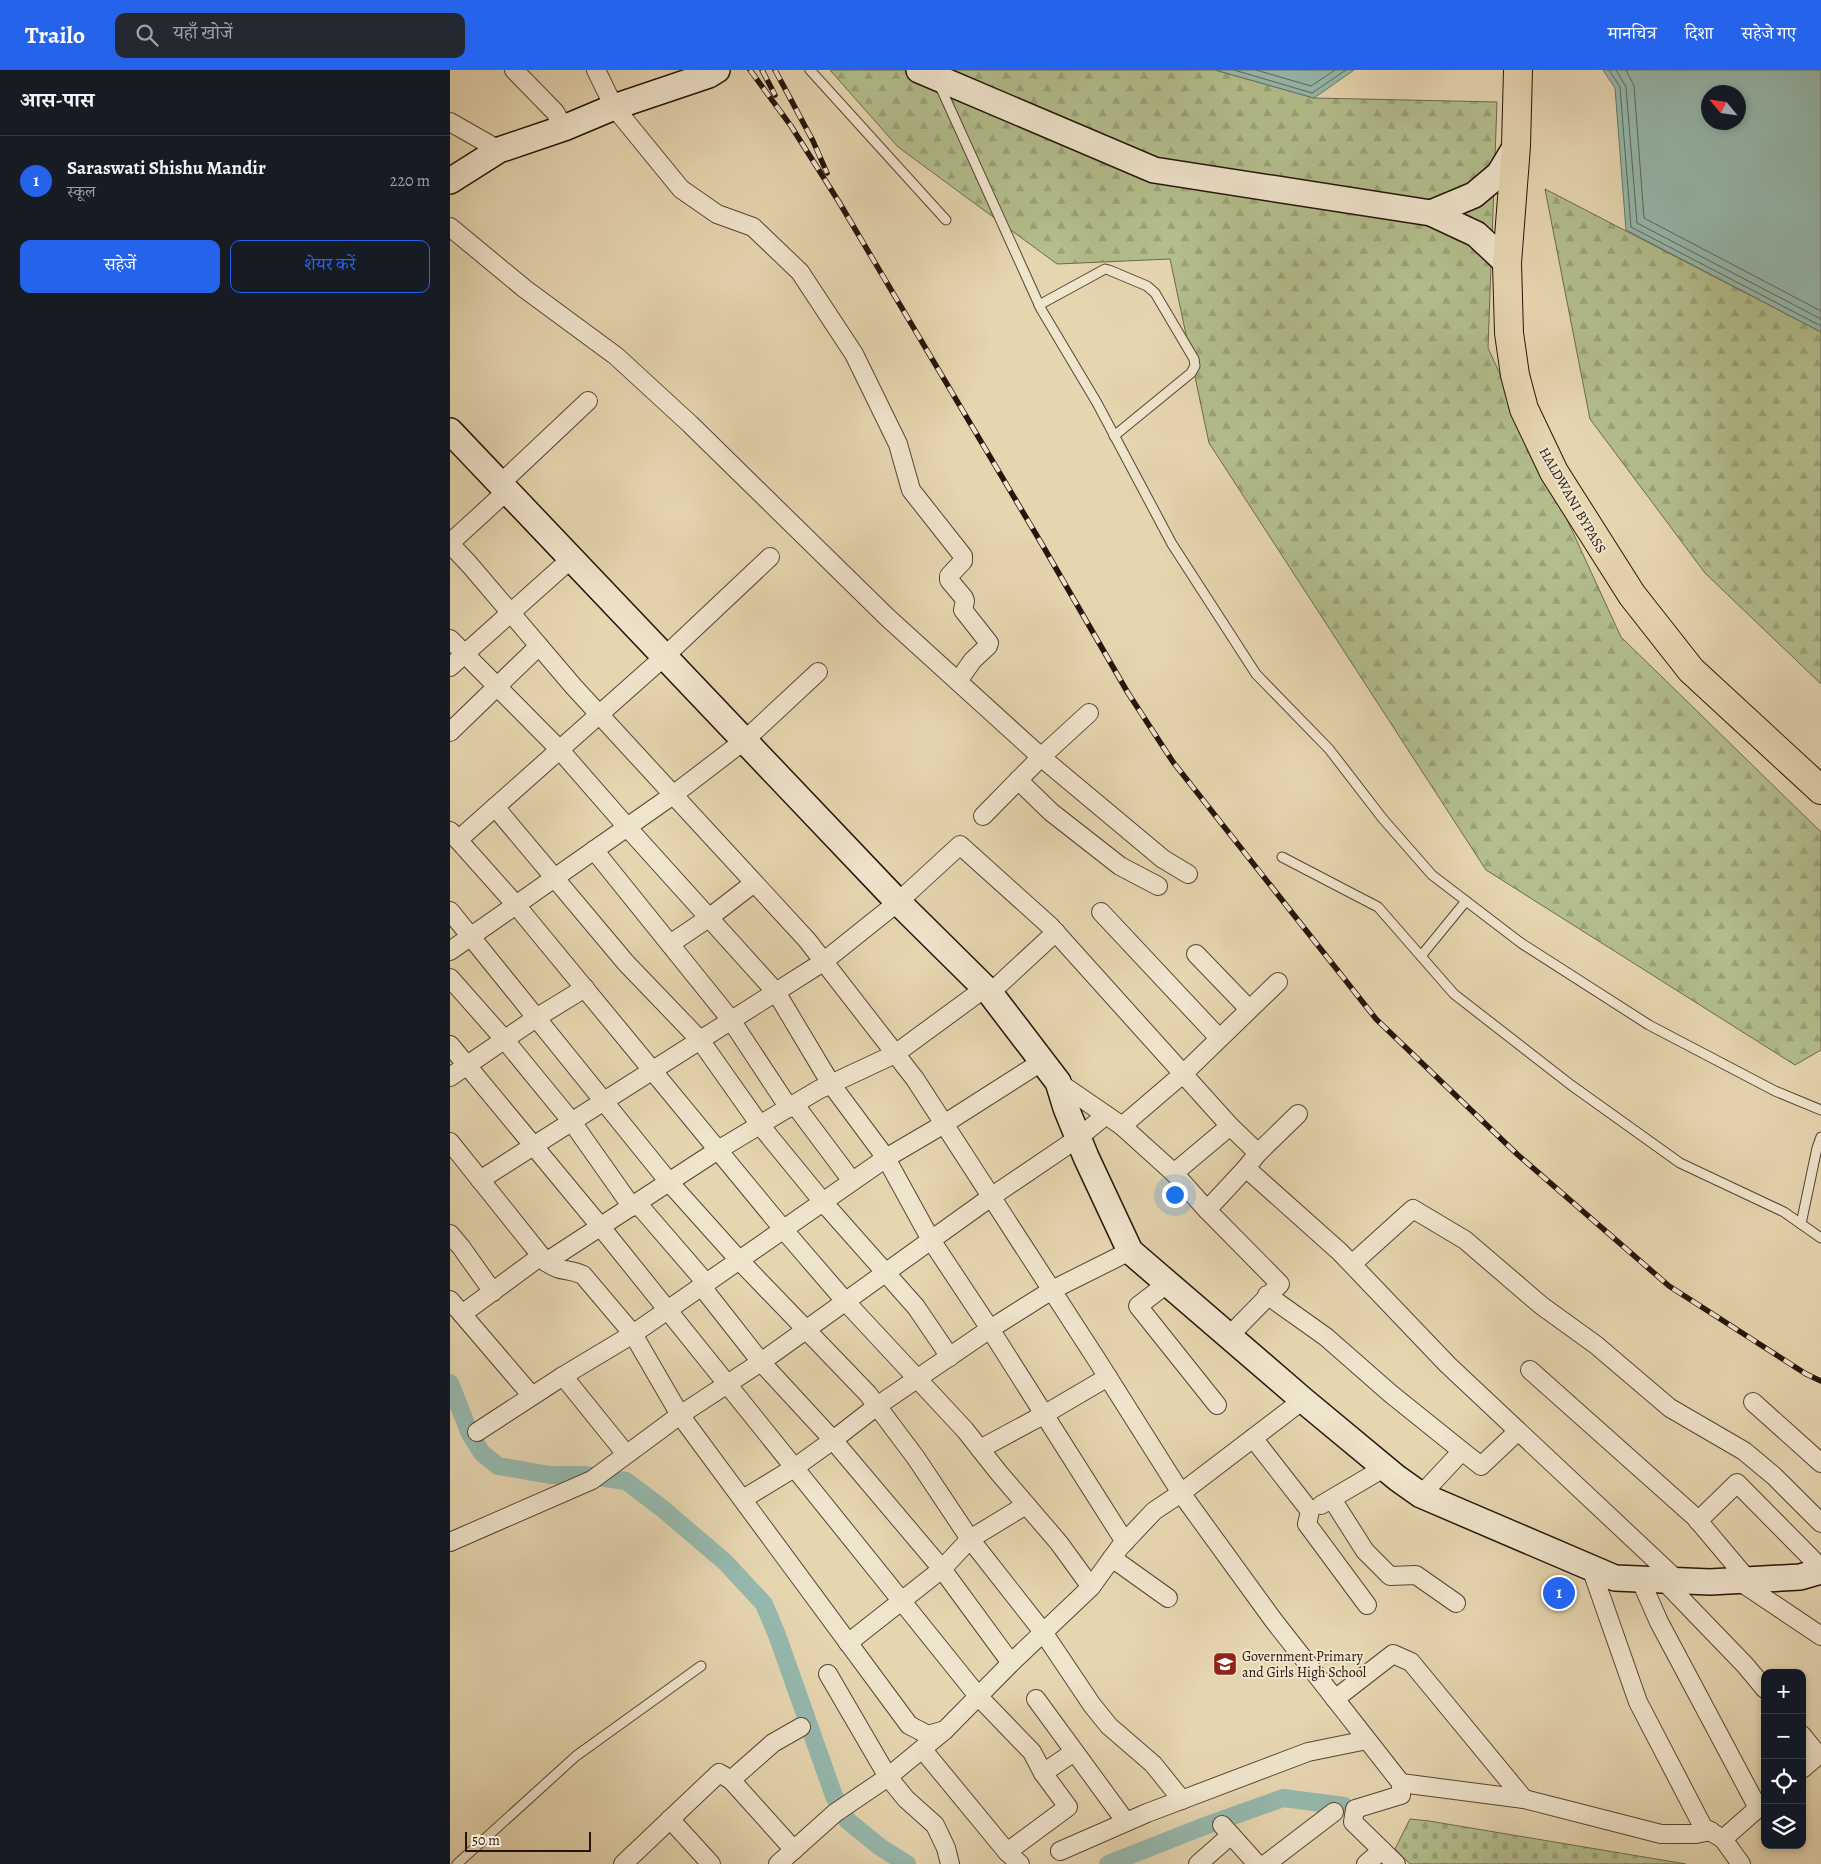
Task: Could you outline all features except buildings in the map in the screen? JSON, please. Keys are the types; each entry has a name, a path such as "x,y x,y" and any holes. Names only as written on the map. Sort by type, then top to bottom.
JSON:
{"main road":[{"name":"HALDWANI BYPASS","path":"1517,82 1516,146 1507,263 1509,332 1515,375 1524,409 1554,472 1632,596 1691,670 1821,790"}],"street":[{"path":"514,70 555,112 564,128"},
{"path":"596,70 614,107 681,189 717,214 753,227 800,272 854,354 898,444 911,490 963,556 963,561 949,576 948,580 964,598 963,610 989,642 988,646 970,663 958,681"},
{"path":"450,181 499,150 564,128 614,107 709,75 716,70"},
{"path":"927,73 1154,170 1431,213 1476,234 1507,263"},
{"path":"450,122 499,150"},
{"path":"1431,213 1474,195 1499,174 1516,146"},
{"path":"450,227 525,289 616,356 690,424 888,618 1041,757 1163,860 1188,874"},
{"path":"588,401 450,544 599,715 807,940 914,1079 1052,1290 1181,1493 1274,1621 1401,1782 1401,1795 1355,1808 1353,1822 1396,1864"},
{"path":"450,431 898,902 988,990 1058,1082 1066,1108 1086,1157 1130,1251 1384,1468 1421,1495 1615,1578 1710,1582 1800,1577 1821,1570 1737,1483 1698,1520"},
{"path":"770,557 665,656 496,807 452,834 516,905 845,1301 919,1378 965,1430 1059,1543 1091,1588"},
{"path":"450,667 572,558"},
{"path":"450,639 559,749 776,992 830,1084 886,1158 931,1240 1045,1414 1125,1542"},
{"path":"450,732 539,646"},
{"path":"450,951 673,795 745,740 818,672"},
{"path":"983,816 1041,757 1089,713"},
{"path":"1018,780 1052,812 1120,866 1158,886"},
{"path":"496,807 626,963 700,1040 760,1125 823,1202 916,1307 950,1357"},
{"path":"480,1180 823,962 898,902 960,845 1056,932 1230,1126 1258,1153"},
{"path":"594,850 731,1020 792,1106 852,1181"},
{"path":"670,944 710,917 754,883"},
{"path":"450,911 669,1182 739,1260 868,1394 916,1458 970,1539 1042,1632 1092,1705 1109,1726 1153,1764 1182,1800"},
{"path":"1101,912 1219,1038"},
{"path":"462,1314 544,1259 634,1205 718,1150 830,1084 895,1054 988,990 1056,932"},
{"path":"1196,954 1249,1008"},
{"path":"450,978 504,1039 572,1122 634,1205 704,1285 761,1362 833,1440 942,1569 1011,1663"},
{"path":"1122,1126 1184,1073 1278,982"},
{"path":"450,1077 504,1039 585,988"},
{"path":"450,1045 600,1226 978,1696 1032,1752 1043,1773 1068,1807 1007,1852"},
{"path":"477,1432 563,1376 633,1334 886,1158 944,1124 1043,1061"},
{"path":"1058,1082 1122,1126 1174,1173 1207,1210 1280,1284 1267,1295 1229,1336"},
{"path":"1207,1210 1258,1153 1298,1114"},
{"path":"450,1542 596,1477 680,1415 761,1362 991,1197 1078,1138 1106,1115"},
{"path":"1174,1173 1230,1126"},
{"path":"450,1142 544,1259 556,1269 575,1271 583,1275 633,1334 680,1415 909,1725 928,1735 945,1730"},
{"path":"1246,1168 1352,1264 1448,1365 1518,1431 1660,1580 1745,1665 1761,1684"},
{"path":"1352,1264 1413,1209 1464,1240 1542,1306 1596,1345 1670,1408 1744,1451 1774,1476 1821,1523"},
{"path":"450,1234 493,1292"},
{"path":"743,1499 794,1468 877,1406 990,1329 1052,1290 1130,1251"},
{"path":"1168,1283 1138,1306 1217,1405"},
{"path":"1267,1295 1326,1337 1391,1394 1481,1466 1518,1431"},
{"path":"450,1300 532,1396"},
{"path":"1530,1370 1698,1520 1743,1580 1821,1636"},
{"path":"563,1376 626,1454"},
{"path":"980,1449 1108,1377"},
{"path":"778,1864 840,1810 888,1777 945,1730 1042,1632 1091,1588 1125,1542 1154,1511 1181,1493 1303,1400"},
{"path":"1753,1402 1821,1463"},
{"path":"1253,1438 1310,1511"},
{"path":"1421,1495 1462,1451"},
{"path":"1367,1605 1307,1524 1310,1511 1384,1468"},
{"path":"1332,1499 1365,1551 1390,1576 1416,1574 1456,1603"},
{"path":"848,1643 942,1569 970,1539 1026,1504"},
{"path":"1112,1558 1168,1598"},
{"path":"1591,1568 1638,1702 1704,1827 1717,1835 1741,1864"},
{"path":"1660,1580 1659,1622 1761,1804"},
{"path":"1336,1699 1393,1654 1411,1662 1524,1799"},
{"path":"828,1674 888,1777 906,1799 935,1825 946,1848 950,1864"},
{"path":"1036,1699 1126,1822"},
{"path":"731,1780 773,1743 801,1727"},
{"path":"1806,1739 1820,1754 1806,1766"},
{"path":"1060,1851 1126,1822 1308,1752 1367,1740"},
{"path":"923,1750 1007,1852 1020,1864"},
{"path":"1043,1773 1074,1752"},
{"path":"623,1864 719,1772 731,1780 794,1850"},
{"path":"1401,1782 1524,1799 1661,1834 1717,1835 1761,1806"},
{"path":"1266,1864 1334,1812"},
{"path":"670,1819 711,1864"},
{"path":"1198,1864 1226,1830 1257,1864"},
{"path":"1366,1864 1382,1850"}],"lane":[{"path":"810,70 946,220"},
{"path":"927,73 1039,305 1097,403 1172,544 1256,674 1329,749 1383,819 1432,875 1522,943 1649,1025 1775,1091 1821,1110"},
{"path":"1039,305 1101,271 1109,270 1147,286 1155,293 1170,317 1194,359 1195,366 1191,373 1114,436"},
{"path":"1282,856 1378,907 1454,994 1571,1085 1680,1163 1784,1212 1821,1238"},
{"path":"1421,956 1466,901"},
{"path":"1801,1224 1821,1137"},
{"path":"457,1864 576,1756 701,1666"}],"green space":[{"path":"830,70 1215,70 1314,98 1497,102 1488,348 1621,637 1821,832 1821,1050 1795,1065 1486,870 1209,443 1170,259 1057,264 898,147"},
{"path":"1545,189 1821,332 1821,684 1705,573 1590,419"},
{"path":"1410,1819 1686,1864 1410,1864 1395,1849"}],"water":[{"path":"1215,70 1354,70 1314,98"},
{"path":"1603,70 1821,70 1821,332 1626,230 1615,88"}],"waterway":[{"path":"450,1383 470,1434 482,1453 498,1466 550,1475 584,1475 626,1481 663,1509 725,1562 764,1604 777,1635 834,1796 847,1820 880,1847 907,1864"},
{"path":"1108,1864 1283,1798 1344,1806"}],"railway":[{"path":"750,70 791,126 839,202 1128,693 1173,762 1376,1019 1518,1155 1669,1286 1806,1374 1821,1381"},
{"path":"762,70 775,95"},
{"path":"775,70 813,141 827,173"}],"place":[{"name":"Saraswati Shishu Mandir","path":"1559,1593"},
{"name":"Government Primary and Girls High School","path":"1225,1664"}]}
